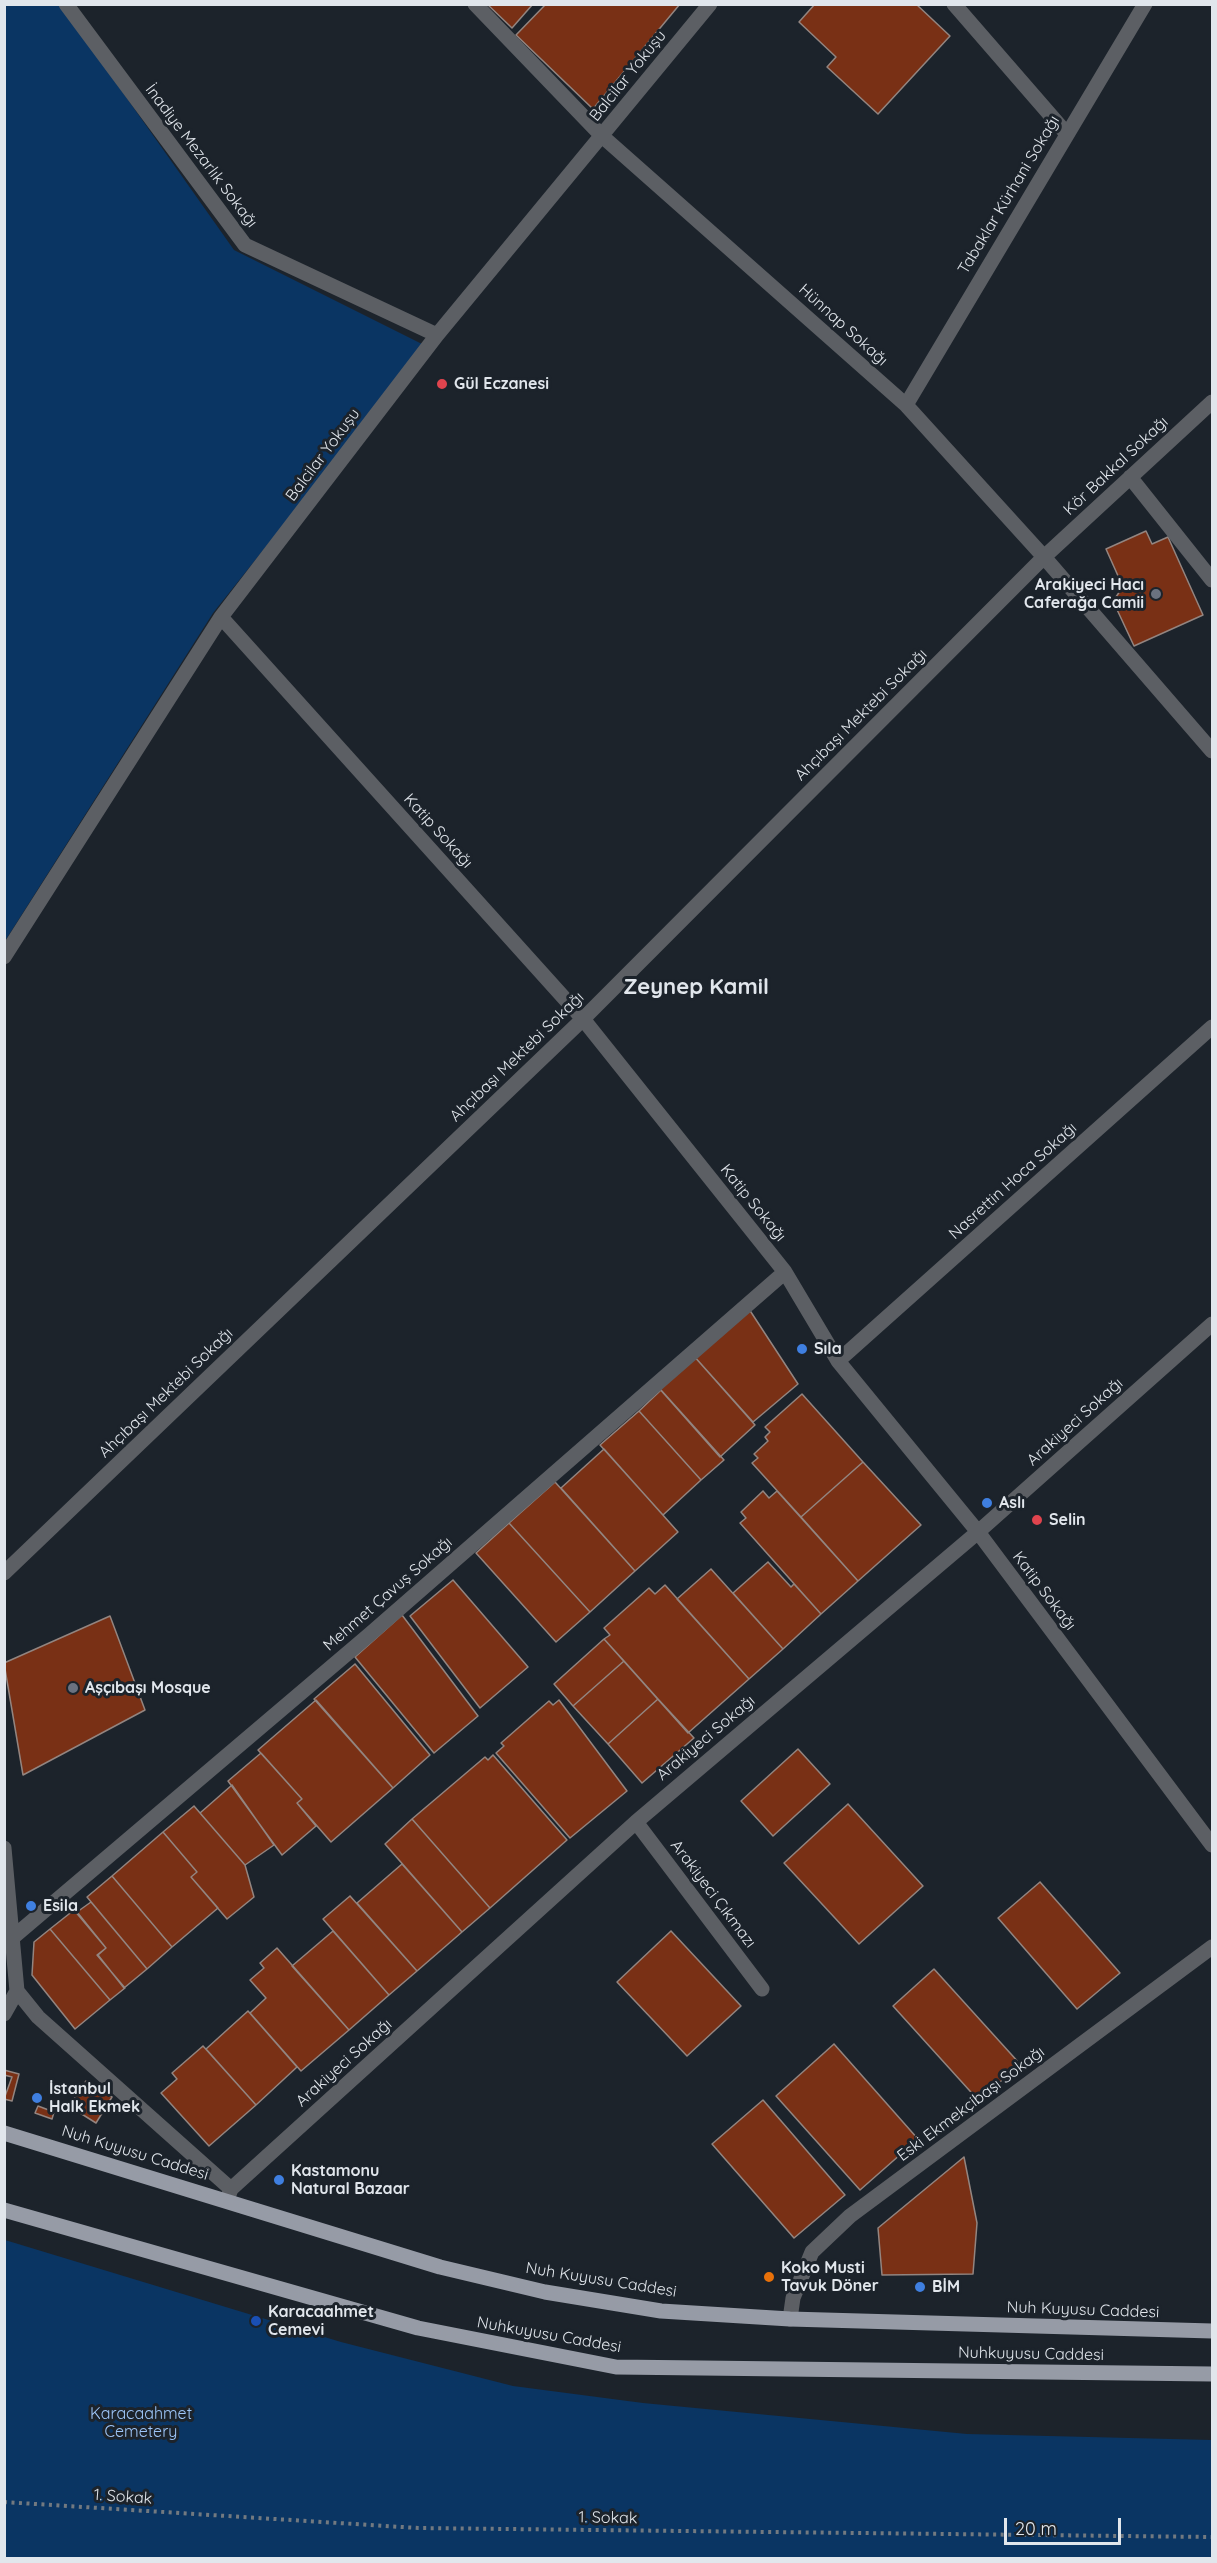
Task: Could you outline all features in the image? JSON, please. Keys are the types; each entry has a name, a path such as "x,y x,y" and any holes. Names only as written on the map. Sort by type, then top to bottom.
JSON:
{"main road":[{"name":"Nuh Kuyusu Caddesi","path":"4,2133 229,2194 440,2267 545,2292 661,2310 790,2319 1212,2331"},
{"name":"Nuhkuyusu Caddesi","path":"4,2210 418,2328 616,2367 1212,2374"}],"street":[{"name":"İnadiye Mezarlık Sokağı","path":"66,4 245,245 437,335"},
{"name":"Hünnap Sokağı","path":"475,4 602,136 906,405 1044,557 1212,751"},
{"name":"Balcilar Yokuşu","path":"4,957 221,617 437,335 710,4"},
{"path":"954,4 1066,133"},
{"name":"Tabaklar Kürhani Sokağı","path":"906,405 1066,133 1145,4"},
{"name":"Kör Bakkal Sokağı","path":"1044,557 1212,402"},
{"path":"1130,477 1212,580"},
{"name":"Ahçıbaşı Mektebi Sokağı","path":"4,1573 583,1019 1044,557"},
{"name":"Katip Sokağı","path":"221,617 583,1019 785,1272 838,1361 978,1532 1212,1845"},
{"name":"Nasrettin Hoca Sokağı","path":"838,1361 1212,1027"},
{"name":"Mehmet Çavuş Sokağı","path":"11,1939 360,1642 785,1272"},
{"name":"Arakiyeci Sokağı","path":"229,2194 636,1822 978,1532 1212,1324"},
{"name":"Arakiyeci Çıkmazı","path":"636,1822 762,1989"},
{"path":"4,1848 17,1991 38,2017 229,2194"},
{"name":"Eski Ekmekçibaşı Sokağı","path":"790,2319 793,2298 812,2252 850,2217 1212,1947"},
{"path":"4,2014 17,1991"}],"path":[{"name":"1. Sokak","path":"4,2502 418,2528 1212,2537"}],"green space":[{"path":"5,5 61,5 234,250 426,346 213,613 5,941"},
{"name":"Karacaahmet Cemetery","path":"5,2240 341,2342 513,2386 643,2403 967,2434 1212,2440 1212,2558 5,2558"}],"building":[{"path":"487,4 533,4 512,28"},
{"path":"546,4 680,4 593,109 516,35"},
{"path":"815,4 916,4 950,36 878,114 827,67 836,57 799,22"},
{"name":"Arakiyeci Hacı Caferağa Camii","path":"1146,531 1152,544 1168,537 1203,615 1134,646 1113,601 1123,587 1106,549"},
{"path":"747,1306 798,1384 753,1422 693,1355"},
{"path":"693,1355 755,1425 720,1457 658,1387"},
{"path":"661,1390 724,1460 701,1480 639,1411"},
{"path":"802,1394 863,1462 801,1517 752,1463 758,1458 754,1454 768,1441 765,1437 770,1432 765,1427"},
{"path":"639,1411 701,1480 663,1515 600,1445"},
{"path":"604,1449 678,1532 635,1571 561,1488"},
{"path":"863,1462 921,1525 858,1581 801,1517"},
{"path":"555,1482 635,1571 590,1612 509,1523"},
{"path":"763,1491 769,1498 777,1491 858,1581 821,1614 740,1523 746,1518 741,1512"},
{"path":"509,1523 590,1612 556,1642 476,1553"},
{"path":"768,1562 791,1587 794,1584 821,1614 783,1649 733,1593"},
{"path":"711,1569 783,1649 749,1679 677,1599"},
{"path":"453,1580 528,1667 480,1708 410,1616"},
{"path":"665,1585 749,1679 688,1733 604,1639 610,1635 604,1628 649,1588 655,1594"},
{"path":"402,1615 478,1716 434,1753 355,1657"},
{"name":"Aşçıbaşı Mosque","path":"110,1616 145,1710 23,1775 4,1663"},
{"path":"604,1639 624,1661 573,1706 554,1684"},
{"path":"624,1661 658,1699 608,1744 573,1706"},
{"path":"355,1664 430,1755 393,1788 314,1699"},
{"path":"658,1699 694,1738 642,1783 608,1744"},
{"path":"316,1700 393,1788 331,1842 297,1803 302,1799 258,1750"},
{"path":"559,1700 627,1791 570,1838 496,1753 504,1746 501,1743 549,1701 553,1705"},
{"path":"798,1749 830,1784 773,1836 741,1801"},
{"path":"261,1753 302,1799 297,1803 316,1826 282,1855 228,1781"},
{"path":"493,1755 567,1840 490,1908 412,1819 485,1757 488,1760"},
{"path":"232,1785 274,1845 245,1865 200,1813"},
{"path":"848,1804 923,1886 859,1944 784,1863"},
{"path":"194,1806 245,1865 254,1897 227,1919 191,1877 197,1872 163,1832"},
{"path":"412,1819 490,1908 462,1932 385,1844"},
{"path":"163,1832 197,1872 191,1877 218,1908 172,1947 112,1876"},
{"path":"402,1864 462,1932 417,1971 357,1903"},
{"path":"112,1876 172,1947 147,1969 87,1897"},
{"path":"1040,1882 1120,1973 1077,2009 998,1918"},
{"path":"350,1896 417,1971 389,1995 323,1919"},
{"path":"91,1902 147,1969 124,1988 98,1955 106,1948 77,1912"},
{"path":"74,1910 106,1948 97,1955 125,1988 110,2000 50,1929"},
{"path":"50,1929 110,2000 75,2029 32,1975 34,1942"},
{"path":"333,1931 389,1995 349,2030 292,1966"},
{"path":"671,1931 741,2006 687,2056 617,1982"},
{"path":"277,1948 349,2030 301,2071 250,2013 266,1998 250,1980 264,1968 260,1963"},
{"path":"934,1969 1020,2064 979,2101 893,2006"},
{"path":"248,2011 297,2067 256,2105 206,2049"},
{"path":"834,2044 918,2139 860,2190 776,2096"},
{"path":"203,2046 256,2105 209,2146 161,2093 177,2079 172,2073"},
{"path":"4,2070 19,2074 12,2101 4,2099 12,2077 4,2075"},
{"path":"86,2081 112,2097 96,2123 69,2106"},
{"path":"763,2100 845,2195 794,2238 712,2144"},
{"path":"38,2106 54,2112 52,2119 35,2113"},
{"path":"964,2157 977,2223 973,2274 882,2275 878,2228"}],"place":[{"name":"Gül Eczanesi","path":"442,384"},
{"name":"Arakiyeci Hacı Caferağa Camii","path":"1156,594"},
{"name":"Sıla","path":"802,1349"},
{"name":"Aslı","path":"987,1503"},
{"name":"Selin","path":"1037,1520"},
{"name":"Aşçıbaşı Mosque","path":"73,1688"},
{"name":"Esila","path":"31,1906"},
{"name":"İstanbul Halk Ekmek","path":"37,2098"},
{"name":"Kastamonu Natural Bazaar","path":"279,2180"},
{"name":"Koko Musti Tavuk Döner","path":"769,2277"},
{"name":"BİM","path":"920,2287"},
{"name":"Karacaahmet Cemevi","path":"256,2321"}],"district":[{"name":"Zeynep Kamil","path":"696,987"}]}
